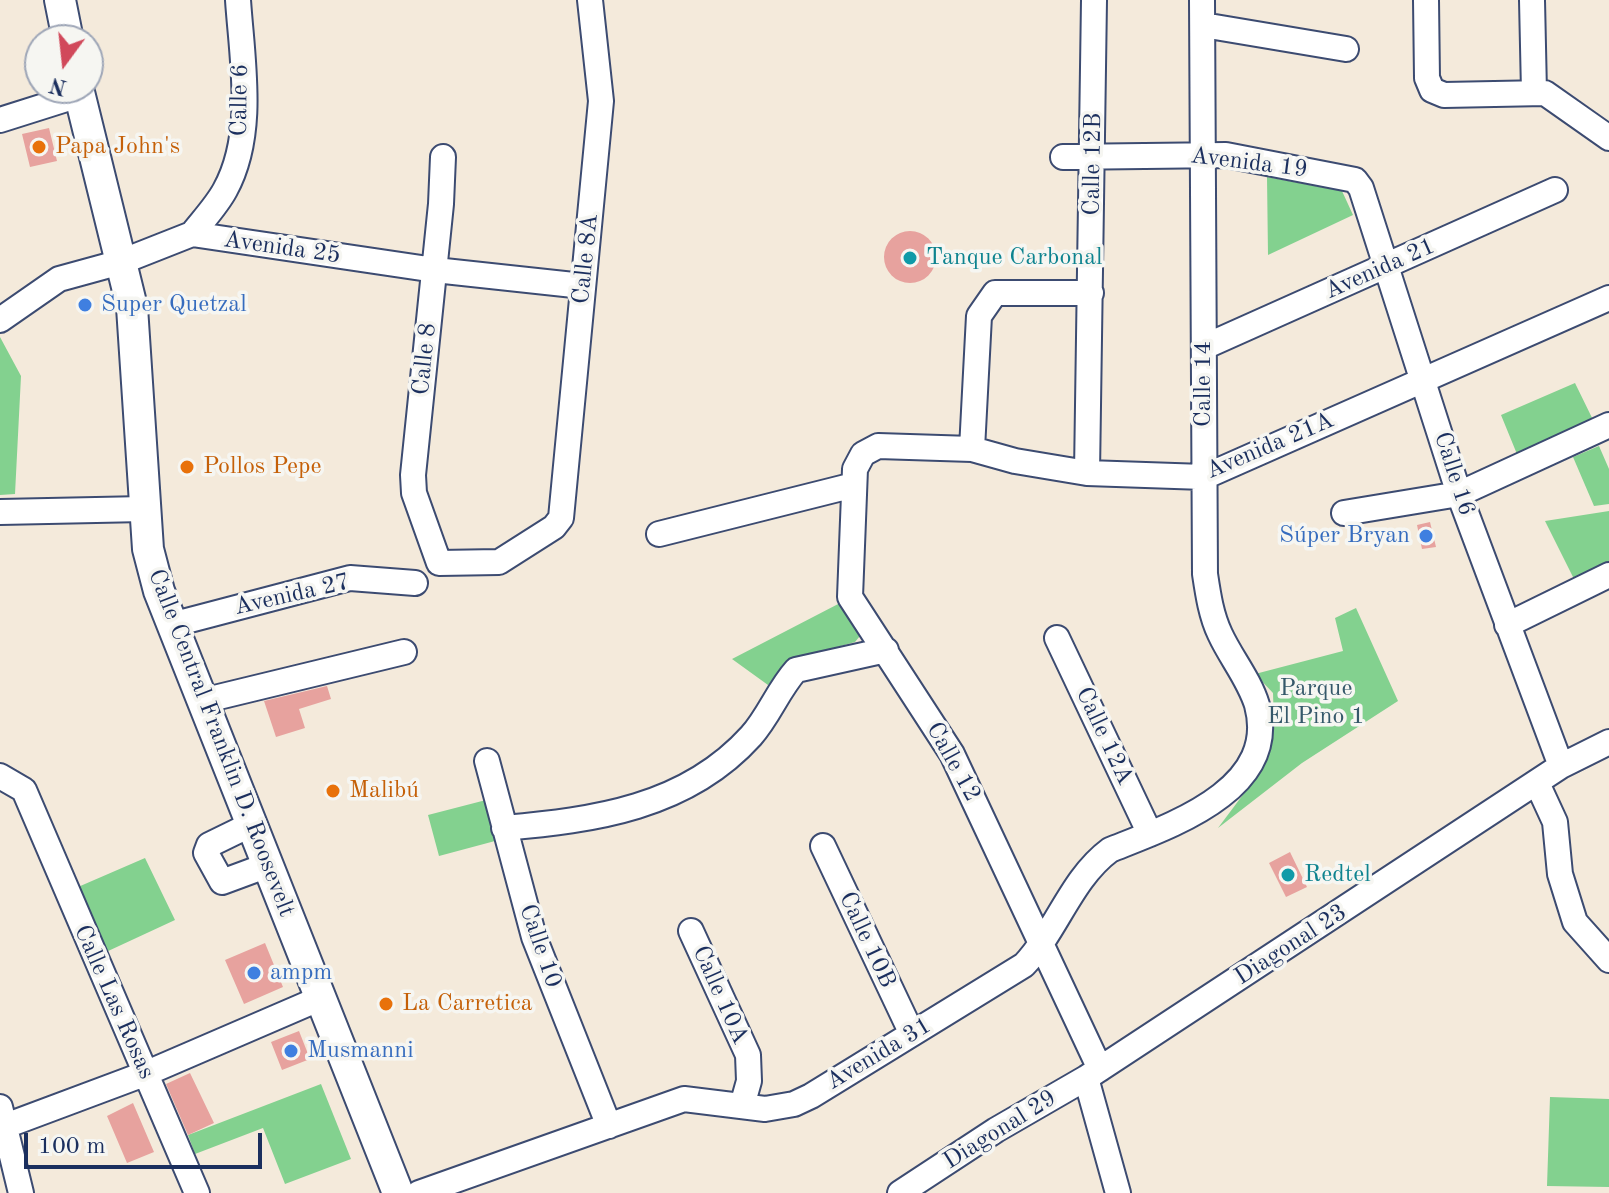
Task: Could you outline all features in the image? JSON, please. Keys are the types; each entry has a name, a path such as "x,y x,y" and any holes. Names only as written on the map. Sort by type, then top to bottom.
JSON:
{"main road":[{"path":"60,0 65,24"},
{"name":"Calle Central Franklin D. Roosevelt","path":"82,104 132,307 148,549 171,625 398,1193"}],"street":[{"name":"Calle 6","path":"192,234 226,189 239,153 244,117 238,0"},
{"name":"Calle 8A","path":"561,518 601,101 590,0"},
{"name":"Calle 12B","path":"1087,473 1094,0"},
{"name":"Calle 14","path":"1202,0 1205,574 1219,632 1257,705 1259,732 1253,757"},
{"path":"1426,0 1427,78 1432,90 1444,95 1545,93 1609,138"},
{"path":"1532,0 1534,92"},
{"path":"1203,25 1346,49"},
{"path":"0,120 44,104"},
{"name":"Avenida 19","path":"1063,157 1205,155 1355,180"},
{"name":"Calle 8","path":"443,157 435,270 413,475 435,557 446,565 499,562 554,527 561,518"},
{"name":"Calle 16","path":"1355,180 1361,188 1459,494 1561,766"},
{"name":"Avenida 21","path":"1204,347 1555,190"},
{"name":"Avenida 25","path":"0,320 59,279 121,262 192,234 435,270 583,286"},
{"path":"972,449 979,316 986,302 995,293 1091,293"},
{"name":"Avenida 21A","path":"863,454 878,446 972,449 1015,461 1087,473 1204,477 1609,298"},
{"path":"1344,513 1459,494 1609,425"},
{"name":"Calle 12","path":"863,454 855,469 850,597 952,754 1043,944 1093,1073 1118,1193"},
{"path":"659,534 854,485"},
{"path":"0,512 144,509"},
{"path":"1507,625 1609,575"},
{"name":"Avenida 27","path":"171,625 350,578 415,583"},
{"name":"Calle 12A","path":"1057,638 1150,834"},
{"path":"504,828 590,820 641,806 666,795 733,754 752,735 796,670 886,650"},
{"path":"202,701 404,652"},
{"name":"Diagonal 23","path":"1093,1073 1561,766 1609,742"},
{"name":"Avenida 31","path":"419,1193 684,1099 765,1109 794,1104 1024,965 1043,944 1069,897 1096,860 1110,850 1213,802 1233,787 1253,757"},
{"name":"Calle 10","path":"487,761 534,937 609,1126"},
{"name":"Calle Las Rosas","path":"0,776 24,790 197,1193"},
{"path":"1537,783 1555,822 1560,874 1575,922 1609,960"},
{"path":"252,824 209,845 206,853 222,882 268,865"},
{"name":"Calle 10B","path":"823,846 912,1034"},
{"name":"Calle 10A","path":"691,931 748,1055 749,1081 742,1106"},
{"path":"21,1193 2,1121 147,1073 321,998"},
{"name":"Diagonal 29","path":"900,1193 996,1130 1093,1073"}],"green space":[{"path":"1267,177 1342,191 1353,215 1268,255"},
{"path":"0,337 21,376 15,494 0,495"},
{"path":"1575,383 1596,426 1519,459 1501,415"},
{"path":"1599,446 1609,469 1609,504 1594,506 1573,457"},
{"path":"1609,511 1609,562 1574,579 1545,521"},
{"path":"842,602 864,631 855,642 795,659 768,685 732,659"},
{"name":"Parque El Pino 1","path":"1356,608 1398,701 1302,763 1218,828 1263,768 1274,725 1273,693 1255,674 1343,651 1335,618"},
{"path":"486,800 495,841 439,856 428,815"},
{"path":"145,858 175,920 106,952 78,887"},
{"path":"321,1084 351,1159 285,1184 263,1128 195,1154 188,1135"},
{"path":"1550,1097 1609,1099 1609,1187 1547,1186"}],"building":[{"name":"Papa John's","path":"49,128 57,161 30,167 22,134"},
{"name":"Tanque Carbonal","path":"910,231 928,239 936,257 928,275 910,283 892,275 884,257 892,239"},
{"name":"Súper Bryan","path":"1430,522 1436,547 1422,549 1417,525"},
{"path":"327,686 331,699 299,709 305,728 276,737 264,701"},
{"name":"Redtel","path":"1290,852 1307,887 1286,897 1269,863"},
{"name":"ampm","path":"265,943 283,987 244,1004 225,960"},
{"name":"Musmanni","path":"299,1031 310,1059 282,1070 271,1042"},
{"path":"190,1073 214,1123 188,1135 166,1084"},
{"path":"133,1103 154,1152 127,1163 107,1116"}],"place":[{"name":"Papa John's","path":"39,147"},
{"name":"Tanque Carbonal","path":"910,258"},
{"name":"Super Quetzal","path":"85,305"},
{"name":"Pollos Pepe","path":"187,467"},
{"name":"Súper Bryan","path":"1426,536"},
{"name":"Malibú","path":"333,791"},
{"name":"Redtel","path":"1288,875"},
{"name":"ampm","path":"254,973"},
{"name":"La Carretica","path":"386,1004"},
{"name":"Musmanni","path":"291,1051"}]}
